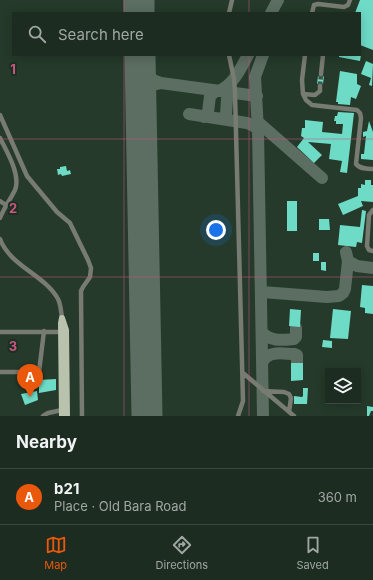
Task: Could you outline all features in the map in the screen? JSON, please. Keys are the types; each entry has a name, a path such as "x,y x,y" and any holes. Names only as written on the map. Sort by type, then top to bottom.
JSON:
{"main road":[{"path":"62,318 62,413"},
{"path":"62,318 66,330 67,416"}],"street":[{"path":"229,12 232,0"},
{"path":"312,12 314,5 318,4 344,7 348,5 350,0"},
{"path":"229,56 236,93 243,401 238,416"},
{"path":"306,56 302,80 303,94 306,100 312,105 357,110 360,112 361,118 356,164 358,167 373,169"},
{"path":"321,74 322,56"},
{"path":"303,94 315,95 320,91 320,86"},
{"path":"0,115 27,176 57,212 70,223 91,268 90,277 82,287 82,416"},
{"path":"0,138 17,176 15,190 0,218"},
{"path":"0,201 6,205"},
{"path":"373,210 369,215 367,246 369,250 373,251"},
{"path":"0,239 4,248 20,264 48,286 56,297 60,306 62,318"},
{"path":"0,372 39,372 44,331"},
{"path":"0,332 61,332"},
{"path":"242,374 294,416"},
{"path":"263,391 284,392 289,394 291,398 289,412"},
{"path":"43,416 48,413 62,413"}],"building":[{"path":"360,0 373,0 373,50 361,45 361,12 355,12"},
{"path":"339,56 361,56 360,61"},
{"path":"366,61 373,64 372,86 369,85 371,78 361,74"},
{"path":"340,71 357,74 357,84 361,86 356,99 351,97 350,105 338,104 338,102 336,102"},
{"path":"318,76 321,78 324,76 323,84 320,82 317,84"},
{"path":"338,112 354,113 347,173 340,172 342,161 329,159 331,144 308,142 322,155 314,163 297,147 304,138 301,136 302,128 305,128 305,120 323,122 322,132 342,134 343,124 336,124 336,121 334,121"},
{"path":"369,121 373,132 373,160 361,159 361,154 364,154 366,136 363,137 363,132 367,131"},
{"path":"66,166 67,171 70,170 71,174 62,176 61,174 58,175 57,169"},
{"path":"365,180 371,180 371,185 373,185 373,202 361,201 363,206 343,215 338,204 358,196 358,188 361,188 361,184 365,185"},
{"path":"287,201 297,201 297,231 287,231"},
{"path":"362,210 366,211 362,243 357,242 356,247 338,245 340,225 360,227"},
{"path":"319,219 329,219 330,230 319,230"},
{"path":"313,253 319,253 319,261 313,261"},
{"path":"321,262 326,262 326,271 321,270"},
{"path":"362,285 373,286 373,314 365,313 365,308 360,307"},
{"path":"290,309 301,310 300,327 289,326"},
{"path":"333,309 351,311 348,339 330,338"},
{"path":"323,340 332,341 332,348 322,347"},
{"path":"291,363 303,363 303,380 291,381"},
{"path":"56,379 56,390 39,393 39,380"},
{"path":"303,388 308,388 307,404 294,404 294,396 303,396"},
{"path":"37,391 38,400 25,405 21,394"},
{"path":"367,406 373,407 373,411 371,411 369,416 367,416"}],"taxiway":[{"path":"272,12 278,0"},
{"path":"218,91 223,89 232,81 247,56"},
{"path":"263,56 255,77 258,130 263,416"},
{"path":"140,70 155,81 161,83 257,96"},
{"path":"141,90 145,87 161,83"},
{"path":"204,117 208,112 210,96 216,91"},
{"path":"221,119 226,115 227,99 232,93"},
{"path":"189,114 247,123 254,126 258,130"},
{"path":"258,122 322,178"},
{"path":"262,292 327,297 339,296 345,289 348,261 346,252"},
{"path":"348,261 357,266 373,268"},
{"path":"262,332 273,339 294,339 296,337 296,328"},
{"path":"263,361 269,355 281,353 297,355 297,362"}],"runway":[{"path":"139,0 139,12"},
{"path":"140,56 147,416"}],"tunnel":[{"path":"320,86 321,74"}],"place":[{"name":"b21","path":"30,397"}]}
